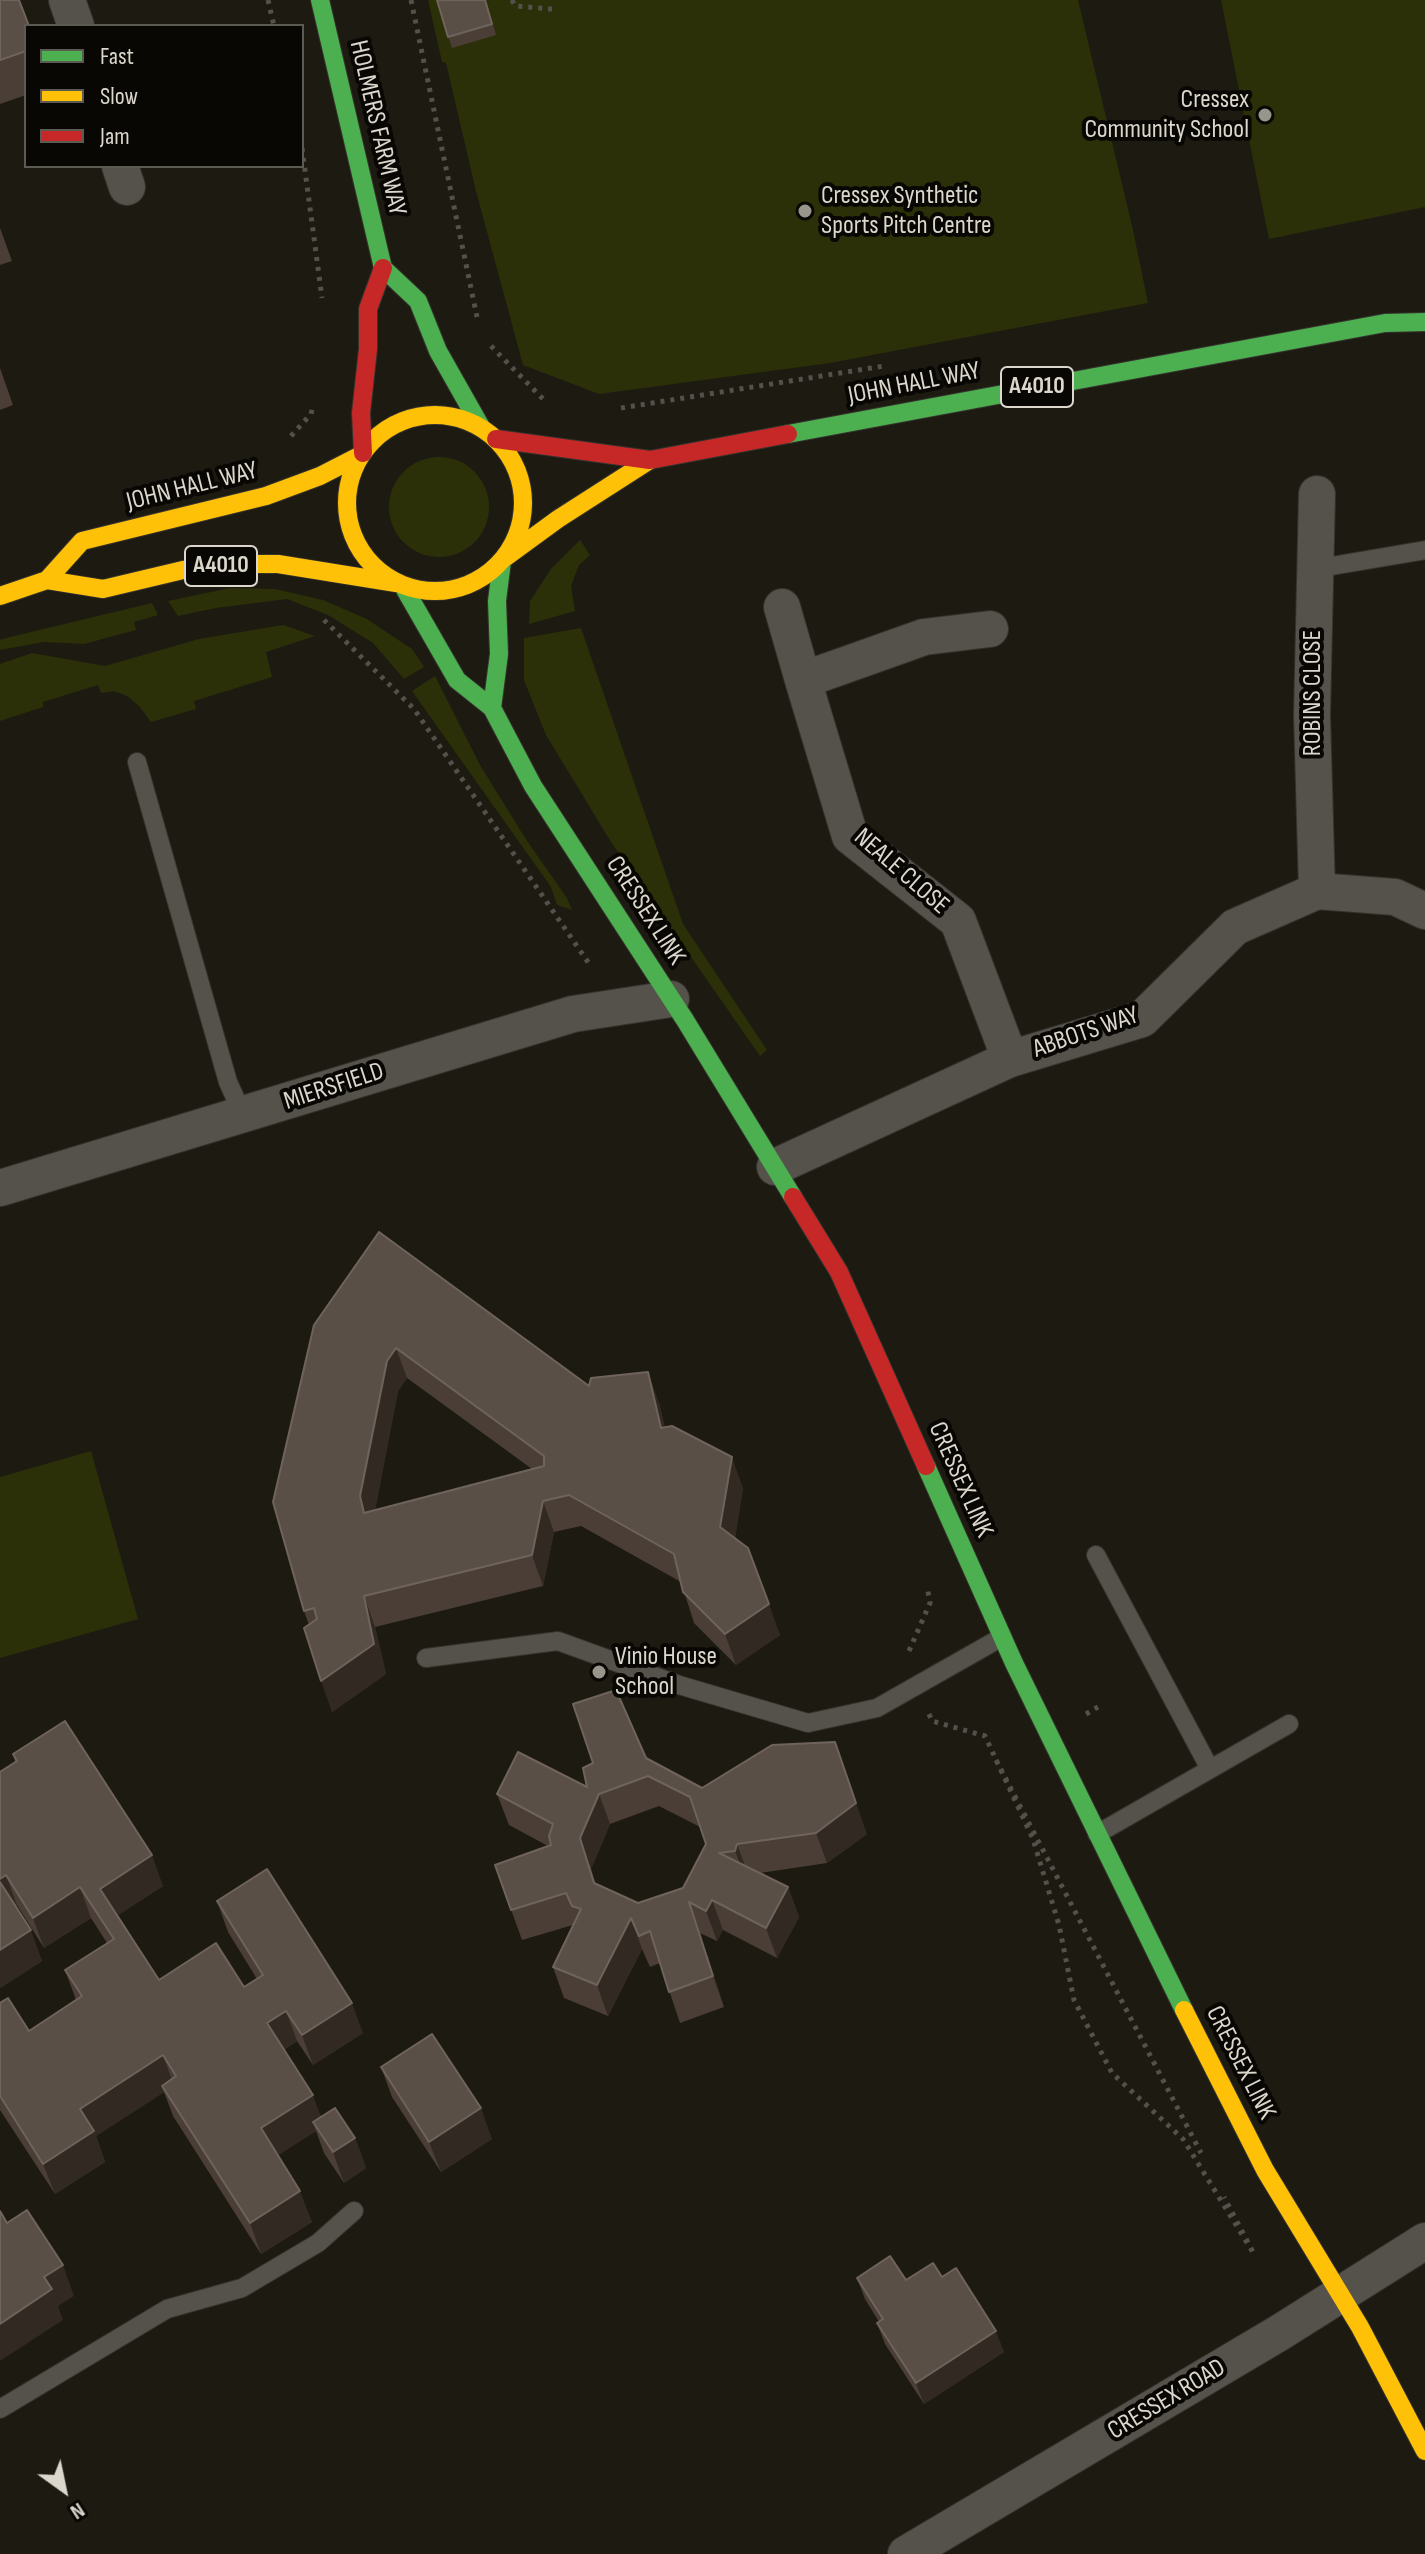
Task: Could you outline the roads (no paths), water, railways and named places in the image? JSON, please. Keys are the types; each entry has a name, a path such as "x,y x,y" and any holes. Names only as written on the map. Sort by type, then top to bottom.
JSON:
{"main road":[{"name":"HOLMERS FARM WAY","path":"320,0 383,268"},
{"path":"400,584 372,566 355,541 347,512 349,483 362,454 361,413 368,349 368,309 383,268 418,301 438,351 488,433 513,459 522,483 524,509 518,534 504,559 497,601 499,654 492,708"},
{"name":"JOHN HALL WAY","path":"488,433 650,460 1385,323 1425,322"},
{"name":"A4010","path":"362,454 381,434 404,420 417,417 456,417 488,433"},
{"name":"JOHN HALL WAY","path":"47,580 82,541 266,496 320,476 362,454"},
{"name":"JOHN HALL WAY","path":"504,559 584,501 650,460"},
{"name":"A4010","path":"400,584 429,592 456,589 481,578 504,559"},
{"name":"JOHN HALL WAY","path":"0,596 47,580 103,589 183,570 231,564 278,564 330,570 400,584"},
{"name":"CRESSEX LINK","path":"400,584 457,680 492,708 533,786 671,999 839,1272 1002,1637 1097,1834 1265,2170 1382,2366 1425,2451"}],"street":[{"path":"67,0 75,24"},
{"name":"ROBINS CLOSE","path":"1317,494 1312,715 1317,891"},
{"name":"NEALE CLOSE","path":"782,607 850,836 958,921 1010,1059"},
{"path":"803,680 924,637 990,629"},
{"name":"ABBOTS WAY","path":"775,1167 1010,1059 1142,1019 1235,927 1317,891 1395,897 1425,911"},
{"name":"MIERSFIELD","path":"0,1188 573,1014 671,999"},
{"name":"CRESSEX ROAD","path":"906,2554 1341,2296 1425,2241"}],"lane":[{"path":"1314,569 1425,550"},
{"path":"137,762 228,1082 243,1115"},
{"path":"1096,1555 1210,1769"},
{"path":"426,1658 558,1641 679,1685 808,1723 877,1708 1002,1637"},
{"path":"1097,1834 1289,1724"},
{"path":"0,2409 167,2309 242,2288 318,2243 354,2211"}],"place":[{"name":"Cressex Community School","path":"1265,115"},
{"name":"Cressex Synthetic Sports Pitch Centre","path":"805,211"},
{"name":"Vinio House School","path":"599,1672"}]}
